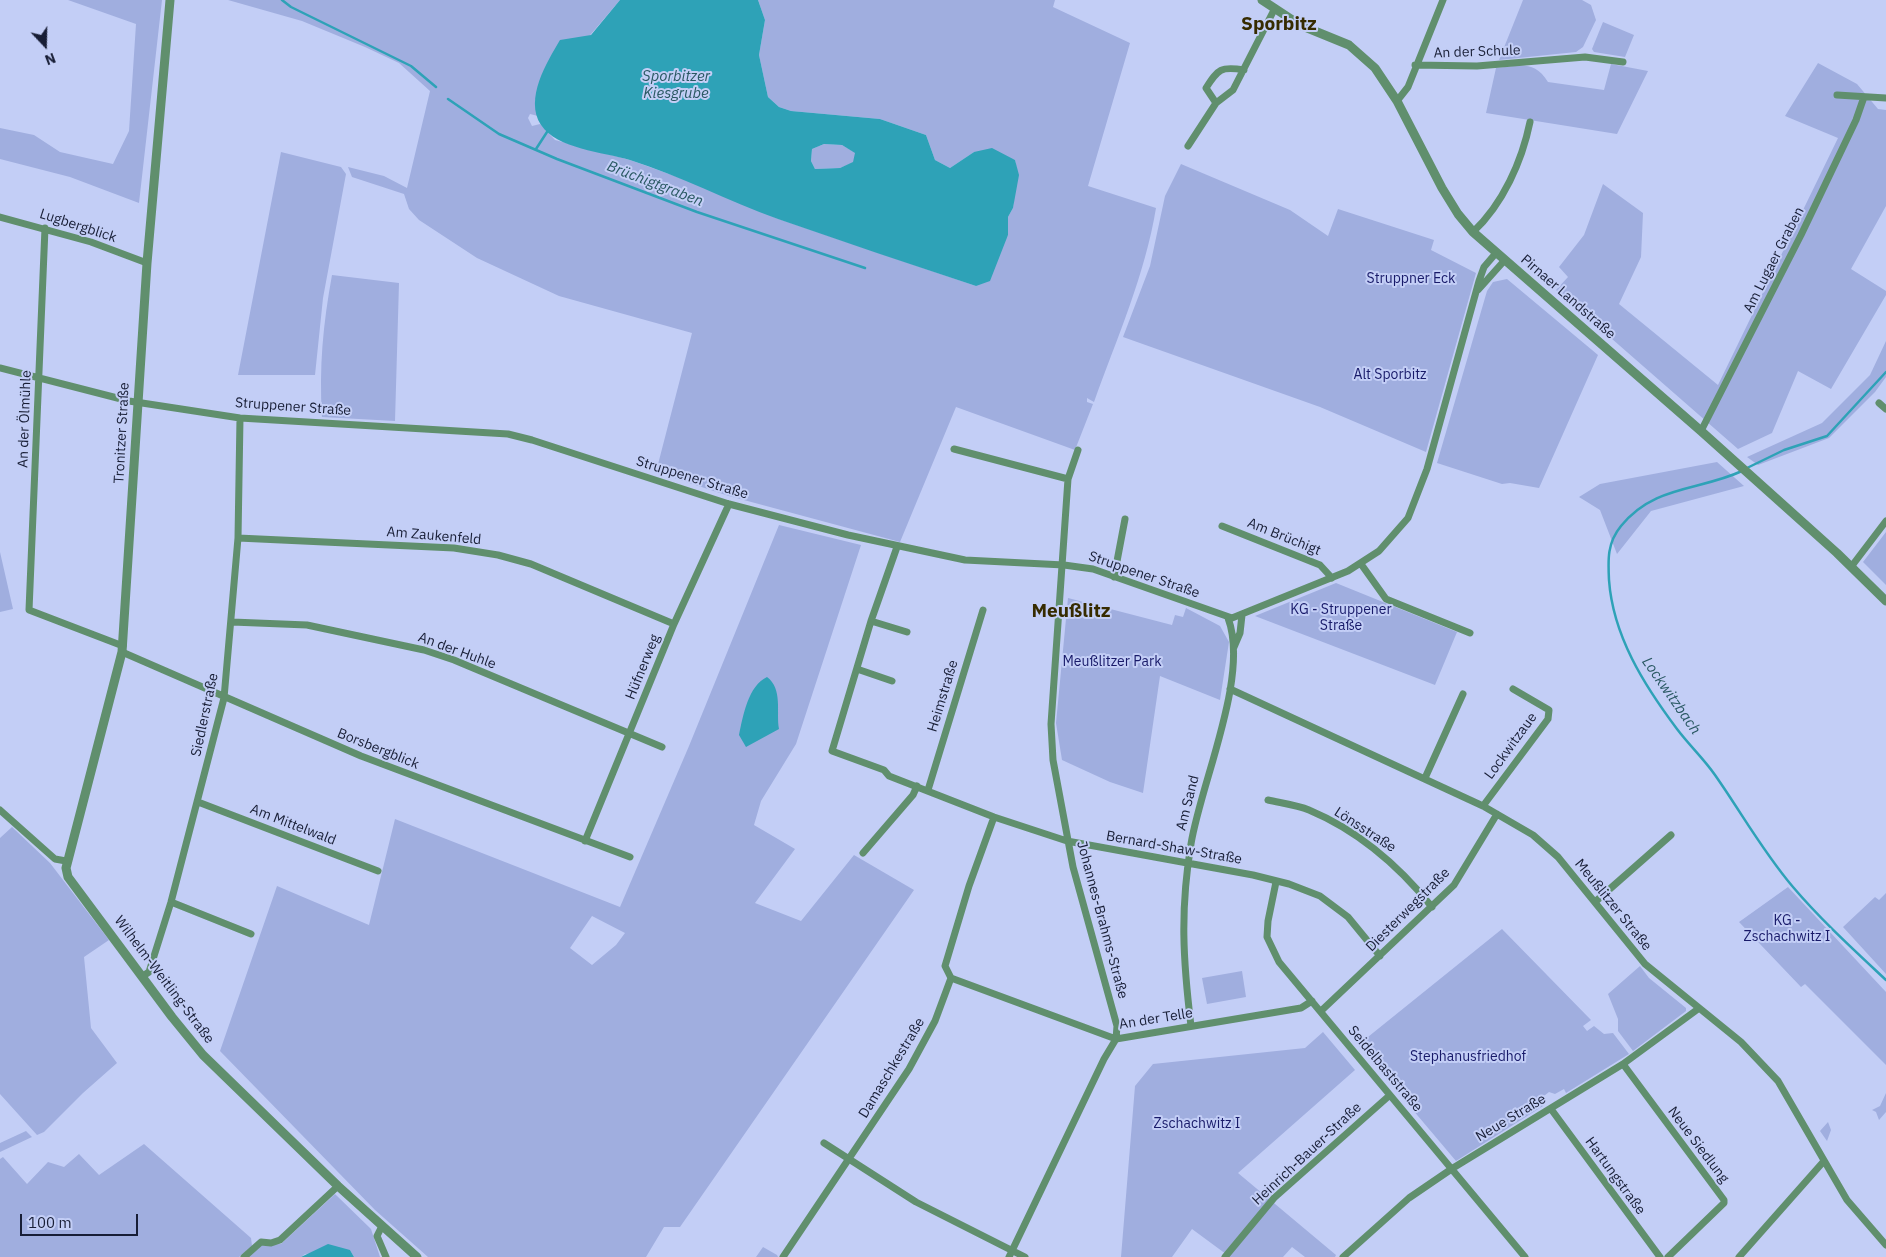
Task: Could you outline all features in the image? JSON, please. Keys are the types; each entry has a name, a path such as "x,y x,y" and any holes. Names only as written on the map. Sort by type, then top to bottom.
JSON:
{"street":[{"name":"Tronitzer Straße","path":"66,861 122,649 147,263 170,0"},
{"name":"Pirnaer Landstraße","path":"1262,0 1300,25 1349,45 1367,58 1386,82 1442,188 1458,214 1473,232 1752,476 1886,601"},
{"path":"1397,101 1408,87 1415,65 1443,0"},
{"path":"1188,146 1216,103 1233,90 1275,8"},
{"name":"An der Schule","path":"1415,65 1477,66 1540,62 1585,56 1623,62"},
{"path":"1216,103 1206,88 1216,72 1229,68 1244,70"},
{"path":"1837,95 1886,98"},
{"name":"Am Lugaer Graben","path":"1701,431 1801,235 1856,120 1864,97"},
{"path":"1473,232 1481,224 1507,186 1524,151 1530,122"},
{"name":"Lugbergblick","path":"0,217 45,228 147,263"},
{"name":"An der Ölmühle","path":"29,610 45,228"},
{"path":"1228,618 1242,615 1361,564 1391,540 1413,511 1427,469 1484,267 1496,253"},
{"path":"1477,292 1504,261"},
{"name":"Struppener Straße","path":"0,368 138,402 240,418 508,434 532,440 728,504 897,547 965,560 1064,565 1094,569 1228,618"},
{"path":"1880,403 1886,408"},
{"name":"Siedlerstraße","path":"143,976 149,972 171,902 224,698 238,538 240,418"},
{"path":"954,449 1068,479"},
{"name":"Johannes-Brahms-Straße","path":"1078,450 1068,479 1064,565 1051,724 1053,760 1067,841 1117,1026 1116,1039"},
{"name":"Hüfnerweg","path":"585,841 674,624 728,504"},
{"path":"1114,577 1125,519"},
{"path":"1851,567 1886,521"},
{"name":"Am Brüchigt","path":"1222,526 1320,565 1332,578"},
{"name":"Am Zaukenfeld","path":"238,538 454,548 498,555 531,564 674,624"},
{"path":"892,681 857,669 871,621 897,547"},
{"path":"1361,564 1386,599 1470,633"},
{"name":"Borsbergblick","path":"29,610 122,649 224,698 361,756 630,857"},
{"name":"Heimstraße","path":"928,790 983,610"},
{"name":"Am Sand","path":"1234,648 1240,633 1242,615"},
{"name":"Am Sand","path":"1191,1026 1184,962 1183,913 1191,842 1230,689 1234,648 1232,629 1228,618"},
{"path":"871,621 907,632"},
{"name":"An der Huhle","path":"232,622 307,625 424,650 454,660 629,735 662,746"},
{"name":"Bernard-Shaw-Straße","path":"857,669 832,751 884,770 889,776 994,817 1067,841 1188,864 1253,874 1276,882 1289,884 1320,896 1348,917 1380,956"},
{"name":"Meußlitzer Straße","path":"1230,689 1425,778 1483,806 1533,835 1558,857 1645,964 1698,1009 1741,1042 1778,1081 1847,1200 1886,1245"},
{"name":"Lockwitzaue","path":"1483,806 1548,719 1549,710 1513,689"},
{"path":"1425,778 1463,694"},
{"path":"863,853 913,795 917,786"},
{"name":"Lönsstraße","path":"1268,800 1308,810 1382,853 1407,877 1432,907"},
{"name":"Am Mittelwald","path":"198,802 378,872"},
{"path":"0,810 55,859 66,861"},
{"name":"Diesterwegstraße","path":"1320,1011 1454,885 1497,814"},
{"name":"Damaschkestraße","path":"783,1257 909,1069 935,1021 951,978 945,966 969,886 994,817"},
{"path":"1595,902 1671,835"},
{"name":"Wilhelm-Weitling-Straße","path":"66,861 68,877 203,1055 338,1186 417,1257"},
{"name":"Seidelbaststraße","path":"1276,882 1268,920 1267,937 1279,962 1453,1168 1525,1257"},
{"path":"171,902 252,934"},
{"name":"An der Telle","path":"951,978 1116,1039 1301,1008 1312,1000"},
{"name":"Neue Straße","path":"1343,1257 1409,1198 1453,1168 1623,1064 1698,1009"},
{"path":"1010,1253 1104,1059 1116,1039"},
{"name":"Neue Siedlung","path":"1623,1064 1724,1200 1724,1203 1668,1257"},
{"name":"Heinrich-Bauer-Straße","path":"1225,1257 1274,1198 1390,1095"},
{"name":"Hartungstraße","path":"1551,1109 1660,1257"},
{"path":"824,1143 916,1202 1010,1253 1025,1257"},
{"path":"1738,1257 1824,1161"},
{"path":"244,1257 261,1242 271,1243 280,1240 338,1186"},
{"path":"382,1226 377,1236 386,1257"}],"green space":[{"path":"68,0 162,0 139,203 70,177 0,159 0,128 34,135 60,152 113,164 129,131 136,24"},
{"path":"228,0 620,0 535,100 538,116 530,114 528,118 532,126 540,124 555,140 630,160 700,185 776,218 976,286 1008,235 1008,217 1013,208 1017,171 1015,160 974,152 950,168 935,160 926,135 880,119 791,111 779,107 768,97 759,55 765,20 758,0 1055,0 1053,7 1130,43 1088,186 1156,208 1138,282 1094,402 1087,398 1087,402 1093,404 1075,450 956,407 900,542 729,496 656,472 692,333 559,296 477,258 419,220 409,209 404,194 352,177 348,167 384,176 407,188 430,91 399,63 365,47 302,21"},
{"path":"1523,0 1582,0 1591,5 1596,20 1583,47 1576,52 1499,60"},
{"path":"1603,22 1634,35 1625,57 1594,52 1592,49"},
{"path":"1818,63 1857,84 1878,109 1886,110 1886,206 1851,269 1886,291 1886,295 1831,389 1798,371 1772,433 1738,449 1556,290 1568,277 1559,267 1584,235 1603,184 1643,213 1641,257 1619,304 1718,385 1838,138 1785,116"},
{"path":"1611,64 1648,71 1617,134 1486,113 1496,68 1518,65 1531,67 1543,75 1548,82 1604,90"},
{"path":"824,144 842,145 856,153 853,163 840,168 815,169 811,161 812,149"},
{"path":"281,152 341,167 346,174 323,298 315,375 238,375"},
{"path":"1181,164 1290,210 1328,236 1338,209 1434,240 1431,250 1476,273 1426,452 1320,407 1123,337 1150,266 1165,196"},
{"path":"332,275 399,283 395,421 322,417 322,346"},
{"path":"1507,279 1598,355 1539,488 1510,483 1502,484 1437,463 1487,291 1493,282"},
{"path":"1886,341 1886,377 1875,392 1829,438 1758,465 1747,457 1822,423 1870,375"},
{"path":"1717,462 1744,486 1651,511 1617,554 1600,510 1579,497 1600,484"},
{"path":"779,525 861,545 796,744 761,801 754,825 795,849 755,903 801,921 854,855 914,890 680,1227 664,1227 646,1257 428,1257 375,1210 220,1051 277,886 369,925 395,819 620,907 689,746","holes":["592,916 625,933 616,945 592,965 570,948"]},
{"path":"1886,532 1886,585 1863,562"},
{"path":"0,552 13,609 0,612"},
{"name":"KG - Struppener Straße","path":"1336,583 1457,632 1435,685 1255,616"},
{"name":"Meußlitzer Park","path":"1068,598 1172,625 1175,615 1183,617 1186,608 1220,626 1229,642 1220,700 1160,676 1143,793 1110,782 1062,760 1056,723"},
{"path":"12,827 50,863 109,940 84,957 91,1028 117,1063 83,1093 44,1132 37,1135 0,1094 0,838"},
{"name":"KG - Zschachwitz I","path":"1788,887 1886,992 1886,1065 1805,984 1801,987 1739,922"},
{"path":"1886,893 1886,974 1843,927 1875,897 1879,900"},
{"name":"Stephanusfriedhof","path":"1502,929 1591,1020 1583,1026 1587,1031 1594,1026 1604,1034 1613,1033 1629,1054 1566,1093 1564,1089 1555,1094 1549,1092 1540,1099 1543,1106 1456,1161 1358,1045"},
{"path":"1640,966 1649,978 1686,1008 1686,1011 1633,1051 1618,1031 1618,1019 1608,994"},
{"path":"1242,971 1246,997 1207,1004 1202,978"},
{"name":"Zschachwitz I","path":"1323,1032 1355,1070 1238,1173 1336,1255 1335,1257 1305,1257 1292,1247 1283,1257 1230,1257 1192,1229 1172,1257 1121,1257 1135,1086 1153,1064 1305,1048"},
{"path":"1886,1093 1886,1112 1879,1120 1876,1112 1872,1110 1880,1106"},
{"path":"1828,1122 1831,1130 1827,1141 1820,1131"},
{"path":"26,1131 32,1137 0,1152 0,1143"},
{"path":"144,1144 251,1238 252,1246 239,1257 0,1257 0,1159 3,1157 27,1184 48,1162 64,1167 79,1154 99,1175"},
{"path":"335,1194 371,1229 380,1257 354,1257 350,1250 305,1254 301,1257 246,1257 262,1245 281,1244"},
{"path":"763,1247 777,1255 778,1257 756,1257"}],"water":[{"name":"Sporbitzer Kiesgrube","path":"620,0 758,0 765,20 759,55 768,97 779,107 791,111 880,119 926,135 935,160 950,168 974,152 992,148 1015,160 1019,175 1013,208 1008,217 1008,235 990,281 976,286 778,219 649,166 569,145 548,133 536,115 536,92 539,81 560,40 591,35","holes":["824,144 842,145 855,153 853,162 840,168 815,169 811,161 812,149"]},
{"path":"767,677 772,682 777,694 779,729 746,747 739,735 747,702 755,687"},
{"path":"328,1244 350,1250 354,1257 301,1257"}],"waterway":[{"name":"Brüchigtgraben","path":"282,0 291,7 411,66 436,87"},
{"name":"Brüchigtgraben","path":"448,99 499,134 557,159 697,212 865,268"},
{"path":"536,149 547,132"},
{"name":"Lockwitzbach","path":"1747,468 1784,450 1827,436 1886,372"},
{"name":"Lockwitzbach","path":"1742,471 1662,496 1634,513 1621,526 1613,539 1609,559 1609,580 1617,621 1632,659 1653,695 1677,729 1715,775 1772,860 1815,911 1886,980"}],"district":[{"name":"Sporbitz","path":"1279,25"},
{"name":"Meußlitz","path":"1071,612"}],"park label":[{"name":"Struppner Eck","path":"1411,279"},
{"name":"Alt Sporbitz","path":"1390,375"}]}
